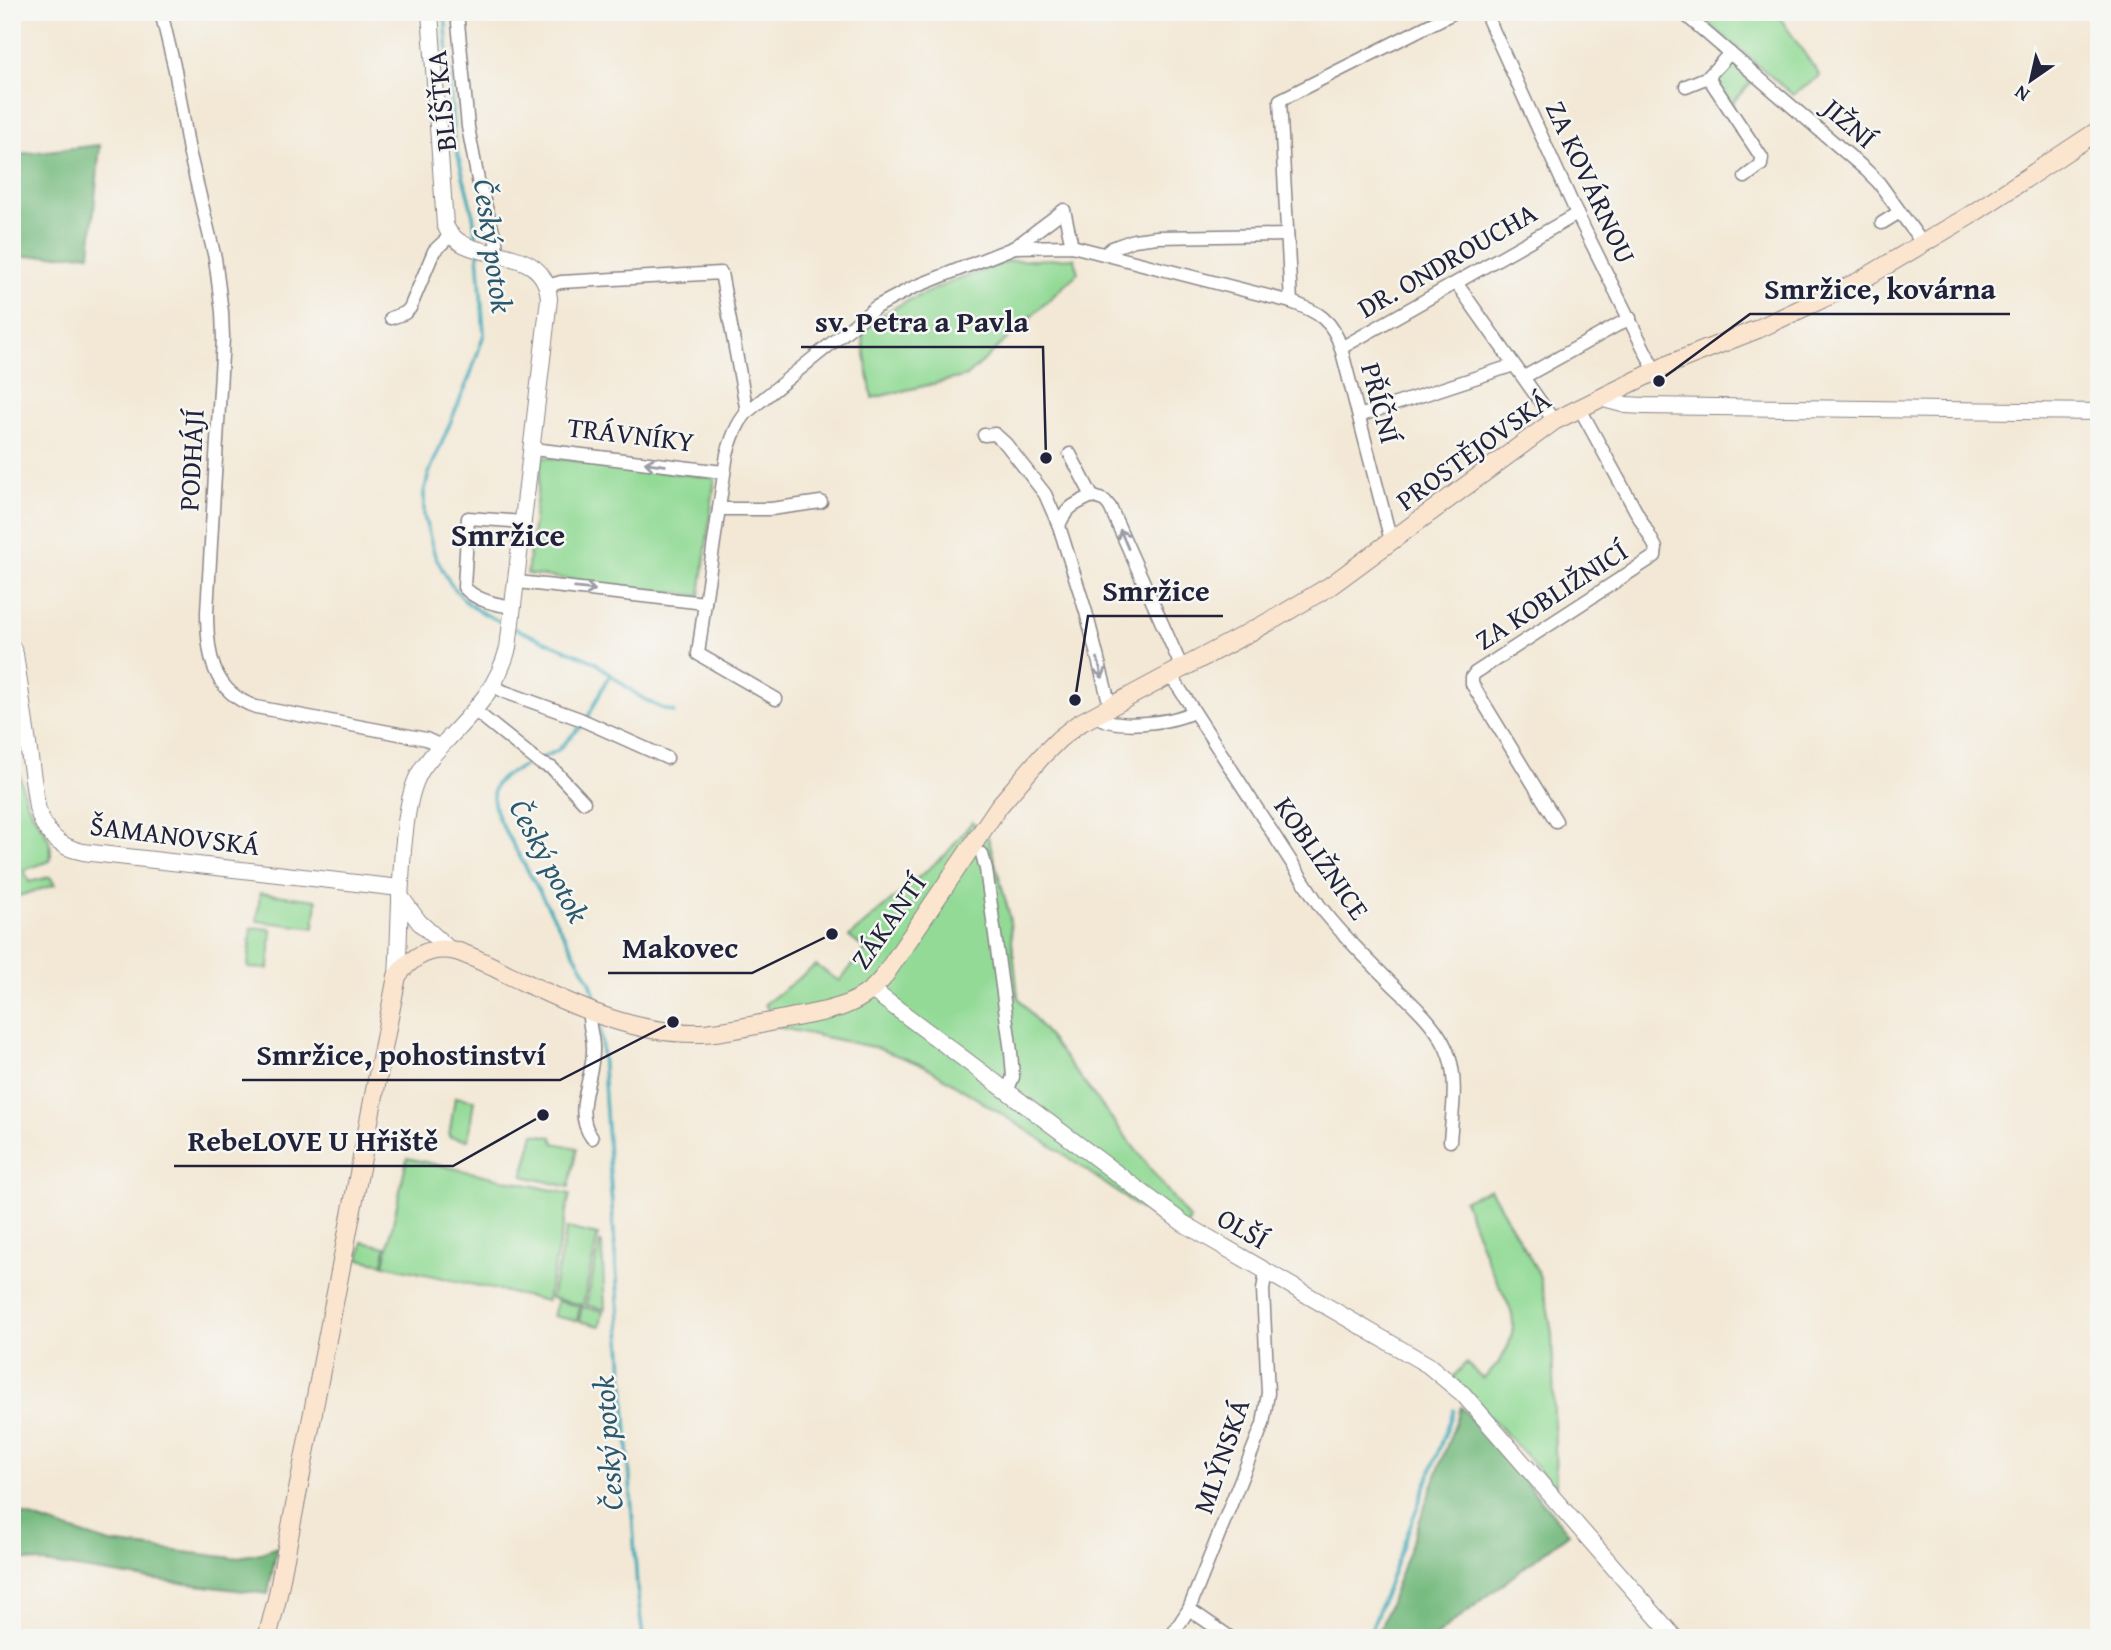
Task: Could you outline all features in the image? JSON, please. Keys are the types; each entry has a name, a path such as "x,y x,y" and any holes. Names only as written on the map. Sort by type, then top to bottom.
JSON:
{"main road":[{"name":"PROSTĚJOVSKÁ","path":"1102,710 1315,595 1393,541 1554,421 1656,371 1758,329 1858,282 1923,244 2099,130"},
{"name":"ZÁKANTÍ","path":"450,950 469,956 612,1021 659,1029 705,1033 834,1009 851,1003 872,989 887,972 999,806 1051,746 1078,724 1102,710"},
{"path":"267,1638 278,1599 397,976 409,962 420,955 450,950"}],"street":[{"name":"PODHÁJÍ","path":"160,12 175,70 188,151 215,258 222,312 223,338 208,612 208,639 216,672 230,692 243,702 256,707 426,738 441,746"},
{"name":"BLÍŠŤKA","path":"430,12 443,215 450,236"},
{"name":"BLÍŠŤKA","path":"457,12 468,127 478,180 496,242 492,252"},
{"path":"1291,302 1280,100 1455,12"},
{"name":"ZA KOVÁRNOU","path":"1485,12 1577,214 1656,371"},
{"name":"JIŽNÍ","path":"1682,12 1866,170 1879,183 1923,244"},
{"path":"1686,86 1708,77 1730,53"},
{"path":"1708,77 1762,158 1761,165 1745,177"},
{"path":"776,699 698,654 723,472 739,422 747,412 876,307 912,288 1015,247 1063,210 1072,246"},
{"path":"1882,223 1900,212"},
{"name":"DR. ONDROUCHA","path":"1341,348 1577,214"},
{"path":"1105,254 1120,244 1146,239 1287,235"},
{"path":"391,318 410,308 434,251 450,236 460,244 528,264 539,273 547,286 561,282 722,273 747,412"},
{"name":"PŘÍČNÍ","path":"1015,247 1072,246 1291,302 1308,308 1325,320 1337,335 1393,541"},
{"path":"1457,284 1554,421"},
{"name":"TRÁVNÍKY","path":"397,976 401,858 411,795 422,769 493,686 502,670 511,635 549,299 547,286"},
{"path":"1524,377 1630,318"},
{"path":"1359,416 1514,365"},
{"path":"1600,398 1626,405 1644,406 2099,412"},
{"name":"ZA KOBLIŽNICÍ","path":"1556,821 1472,684 1472,677 1655,556 1656,548 1579,407"},
{"path":"984,435 995,434 1006,444 1045,494 1059,526 1086,612 1104,721 1161,722 1193,712"},
{"name":"TRÁVNÍKY","path":"533,449 723,472"},
{"name":"KOBLIŽNICE","path":"1070,454 1092,496 1105,501 1111,508 1193,712 1319,905 1338,929 1420,1013 1442,1041 1449,1054 1454,1082 1450,1141"},
{"path":"1059,526 1064,514 1071,507 1092,496"},
{"path":"719,509 771,509 821,502"},
{"path":"514,611 482,599 464,587 468,518 524,522"},
{"path":"518,582 705,603"},
{"name":"ŠAMANOVSKÁ","path":"14,650 37,807 45,828 60,843 83,852 400,892"},
{"path":"493,686 667,758"},
{"path":"474,710 552,768 584,802"},
{"path":"982,854 1012,1052 1013,1077 1007,1089"},
{"path":"400,892 419,922 450,950"},
{"name":"OLŠÍ","path":"872,989 1183,1223 1428,1365 1463,1394 1675,1638"},
{"path":"591,1013 593,1056 582,1104 586,1131 592,1139"},
{"name":"MLÝNSKÁ","path":"1170,1638 1189,1609 1263,1424 1268,1393 1263,1290 1266,1271"},
{"path":"1189,1609 1231,1638"}],"green space":[{"path":"1695,12 1776,12 1820,76 1793,95"},
{"path":"1731,65 1753,80 1733,102 1734,106 1716,84 1715,75 1722,68"},
{"path":"100,145 90,254 12,257 12,155"},
{"path":"1074,258 1078,273 967,376 872,398 861,329 872,320 949,283 1009,261"},
{"path":"542,457 715,478 700,596 527,574"},
{"path":"12,731 26,798 45,832 51,853 50,861 24,870 29,882 50,877 55,885 12,898"},
{"path":"972,822 988,837 1009,913 1018,997 1190,1220 1179,1236 1052,1146 925,1066 877,1048 777,1027 765,1004 816,965 839,981 866,950 849,937 947,853"},
{"path":"260,893 317,900 314,928 257,921"},
{"path":"251,928 271,929 269,969 248,968"},
{"path":"455,1097 474,1100 468,1140 449,1137"},
{"path":"534,1134 552,1137 554,1143 577,1148 569,1187 523,1176"},
{"path":"407,1158 570,1194 547,1301 384,1265"},
{"path":"1490,1189 1538,1272 1547,1305 1552,1333 1556,1488 1453,1377 1466,1363 1483,1379 1503,1356 1513,1326 1509,1306 1486,1259 1464,1200"},
{"path":"567,1228 598,1235 583,1305 551,1298"},
{"path":"363,1242 386,1247 383,1264 359,1259"},
{"path":"600,1242 602,1243 605,1309 586,1305"},
{"path":"557,1301 580,1306 577,1321 553,1316"},
{"path":"582,1307 603,1311 600,1326 579,1321"},
{"path":"1461,1407 1569,1533 1433,1638 1377,1638"},
{"path":"12,1511 110,1543 233,1558 277,1547 268,1594 12,1558"}],"waterway":[{"name":"Český potok","path":"445,12 454,140 473,215 477,245"},
{"name":"Český potok","path":"478,253 484,334 470,376 429,473 424,493 424,516 435,556 450,583 465,601 477,610 507,625"},
{"name":"Český potok","path":"514,628 595,662 610,674 587,719"},
{"path":"610,674 648,701 674,712"},
{"name":"Český potok","path":"540,759 558,750 582,725"},
{"name":"Český potok","path":"533,762 498,782 493,796 495,807 499,820 590,981 598,1006"},
{"name":"Český potok","path":"600,1021 637,1587 643,1638"},
{"path":"1368,1638 1454,1410"}],"place":[{"name":"Smržice, kovárna","path":"1659,381"},
{"name":"sv. Petra a Pavla","path":"1046,458"},
{"name":"Smržice","path":"1075,700"},
{"name":"Makovec","path":"832,934"},
{"name":"Smržice, pohostinství","path":"673,1022"},
{"name":"RebeLOVE U Hřiště","path":"543,1115"}],"district":[{"name":"Smržice","path":"508,535"}]}
